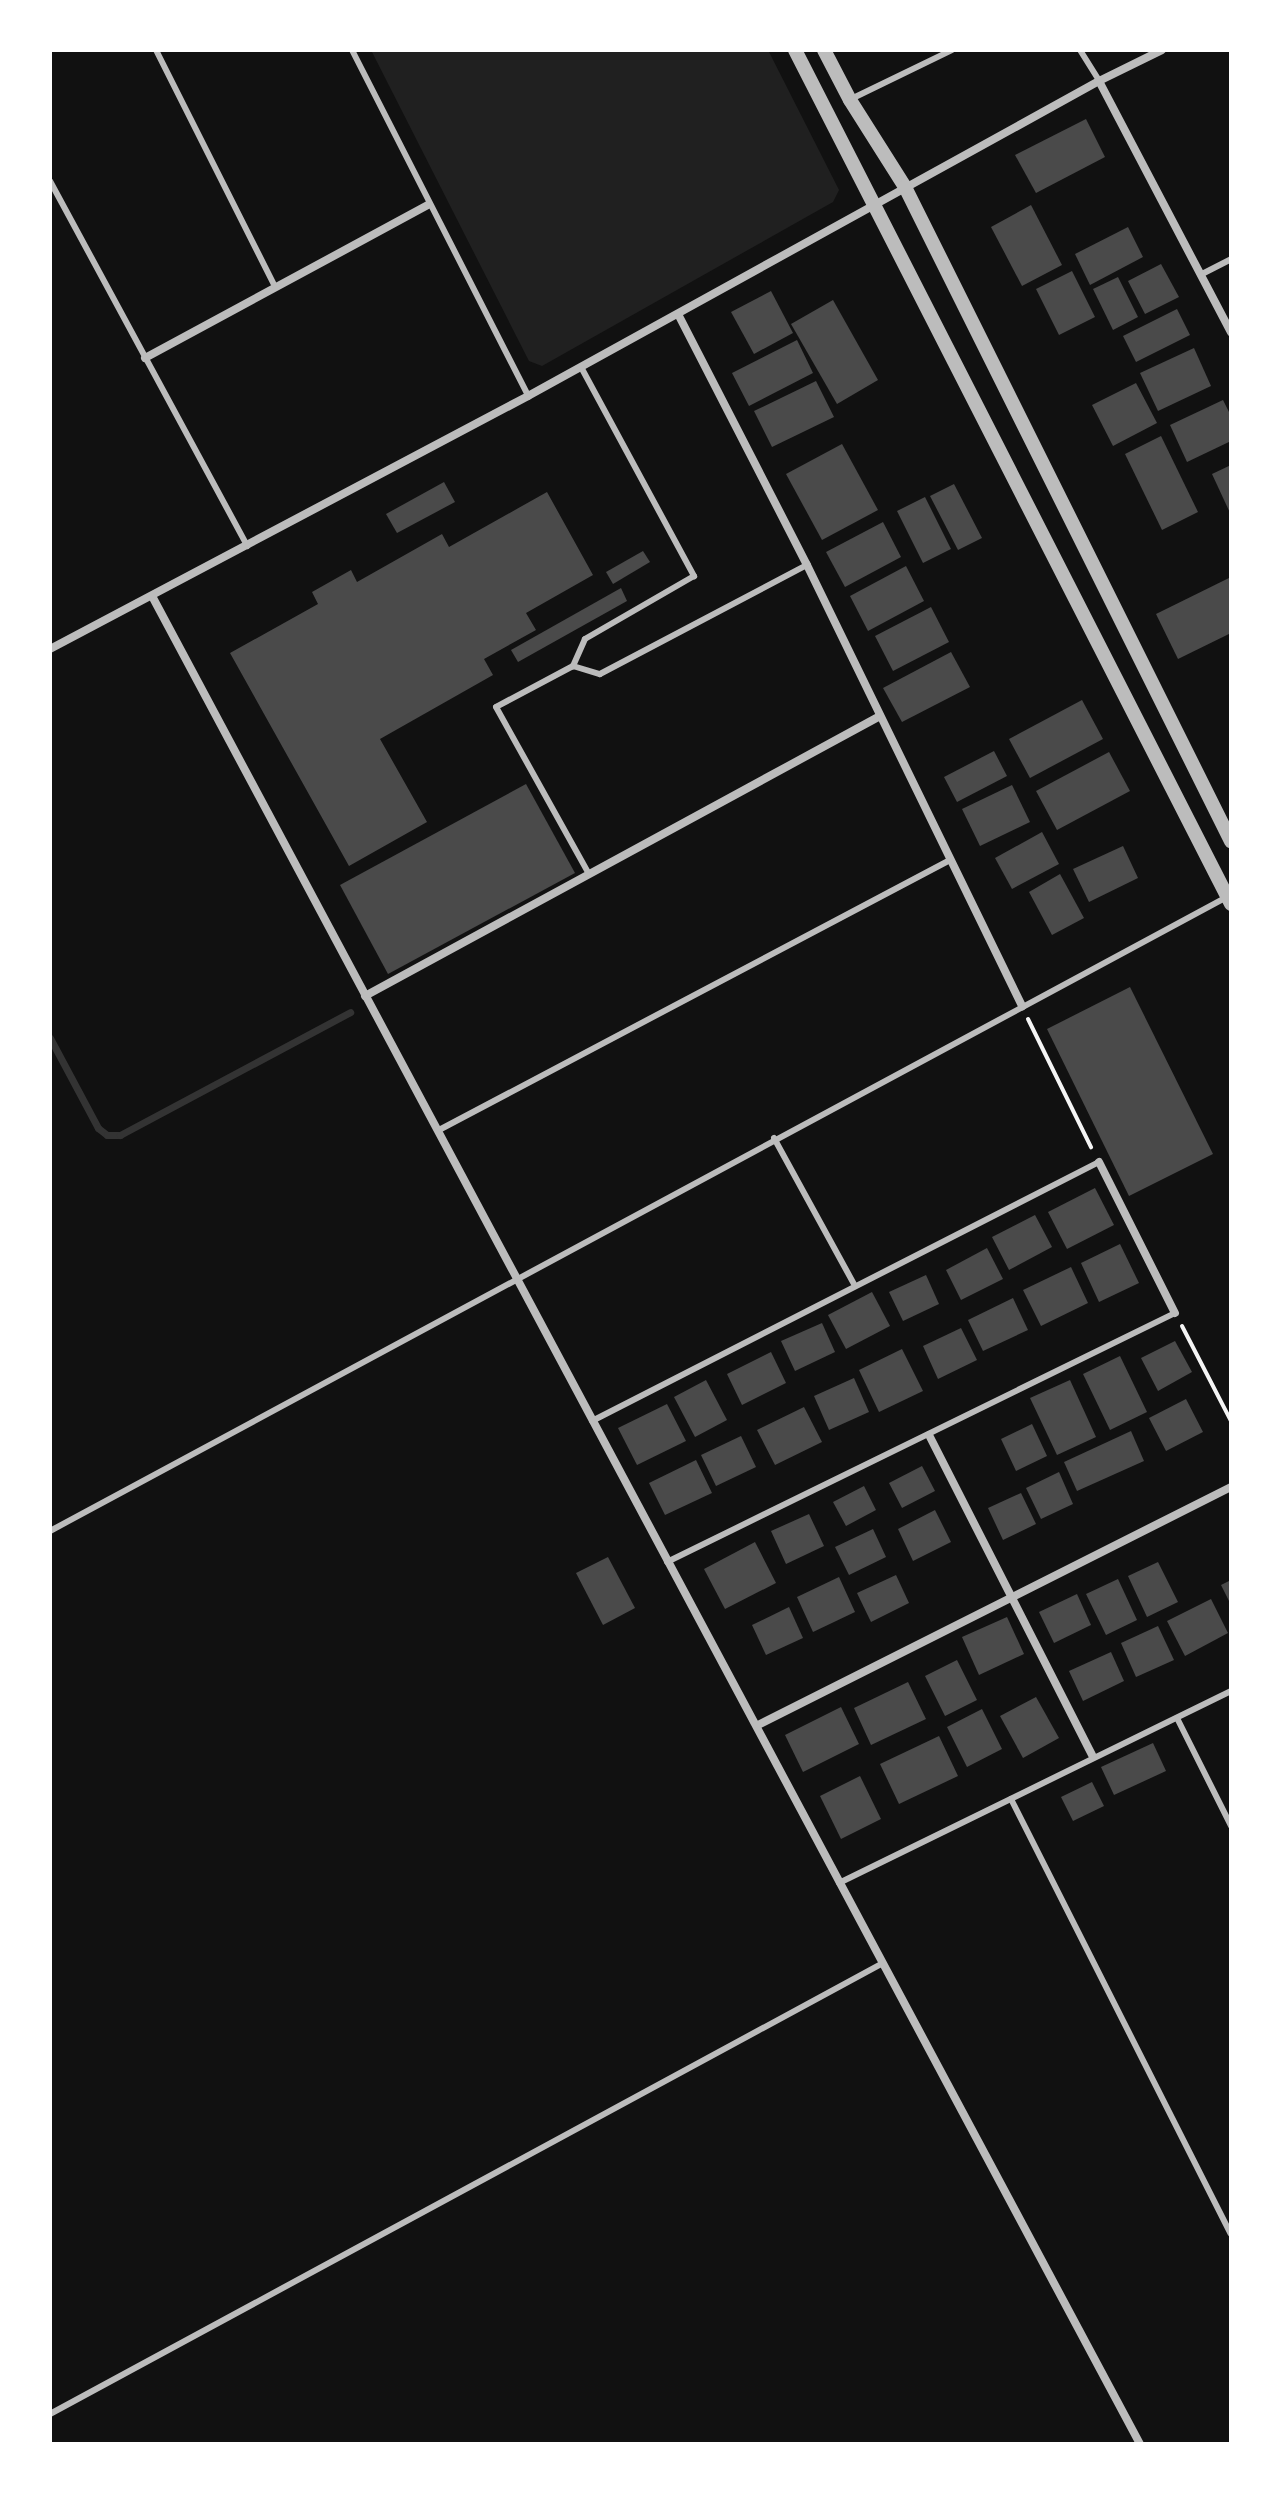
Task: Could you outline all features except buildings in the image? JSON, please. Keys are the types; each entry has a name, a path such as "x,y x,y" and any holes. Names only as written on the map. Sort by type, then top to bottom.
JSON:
{"street":[{"path":"795,50 1229,900"},
{"path":"824,50 850,100 905,187 1231,841"},
{"path":"50,649 528,396 1099,81 1162,50"},
{"path":"1099,81 1231,332"},
{"path":"145,358 428,205"},
{"path":"678,314 807,565 1022,1006"},
{"path":"152,596 1140,2444"},
{"path":"365,996 880,716"},
{"path":"1099,1162 1175,1313"},
{"path":"929,1435 1093,1757"},
{"path":"758,1725 1231,1487"}],"lane":[{"path":"156,50 275,287"},
{"path":"352,50 428,205 528,396"},
{"path":"1080,50 1099,81"},
{"path":"850,100 949,51"},
{"path":"50,181 247,546"},
{"path":"1202,274 1231,259"},
{"path":"581,367 694,576 585,639 573,666 496,707 589,874"},
{"path":"573,666 600,674 807,565"},
{"path":"439,1130 950,860"},
{"path":"50,1531 774,1138 1229,900"},
{"path":"774,1138 854,1284"},
{"path":"592,1421 854,1284 1099,1162"},
{"path":"667,1562 1175,1313"},
{"path":"839,1883 1231,1691"},
{"path":"1177,1718 1231,1826"},
{"path":"1011,1799 1231,2234"},
{"path":"50,2414 883,1963"}],"path":[{"path":"1022,1006 1099,1162"},
{"path":"1175,1313 1231,1421"}],"shaded area":[{"path":"371,50 768,50 839,190 833,202 542,366 529,361"}],"waterway":[{"path":"50,1038 98,1128 107,1135 120,1135 350,1012"}]}
